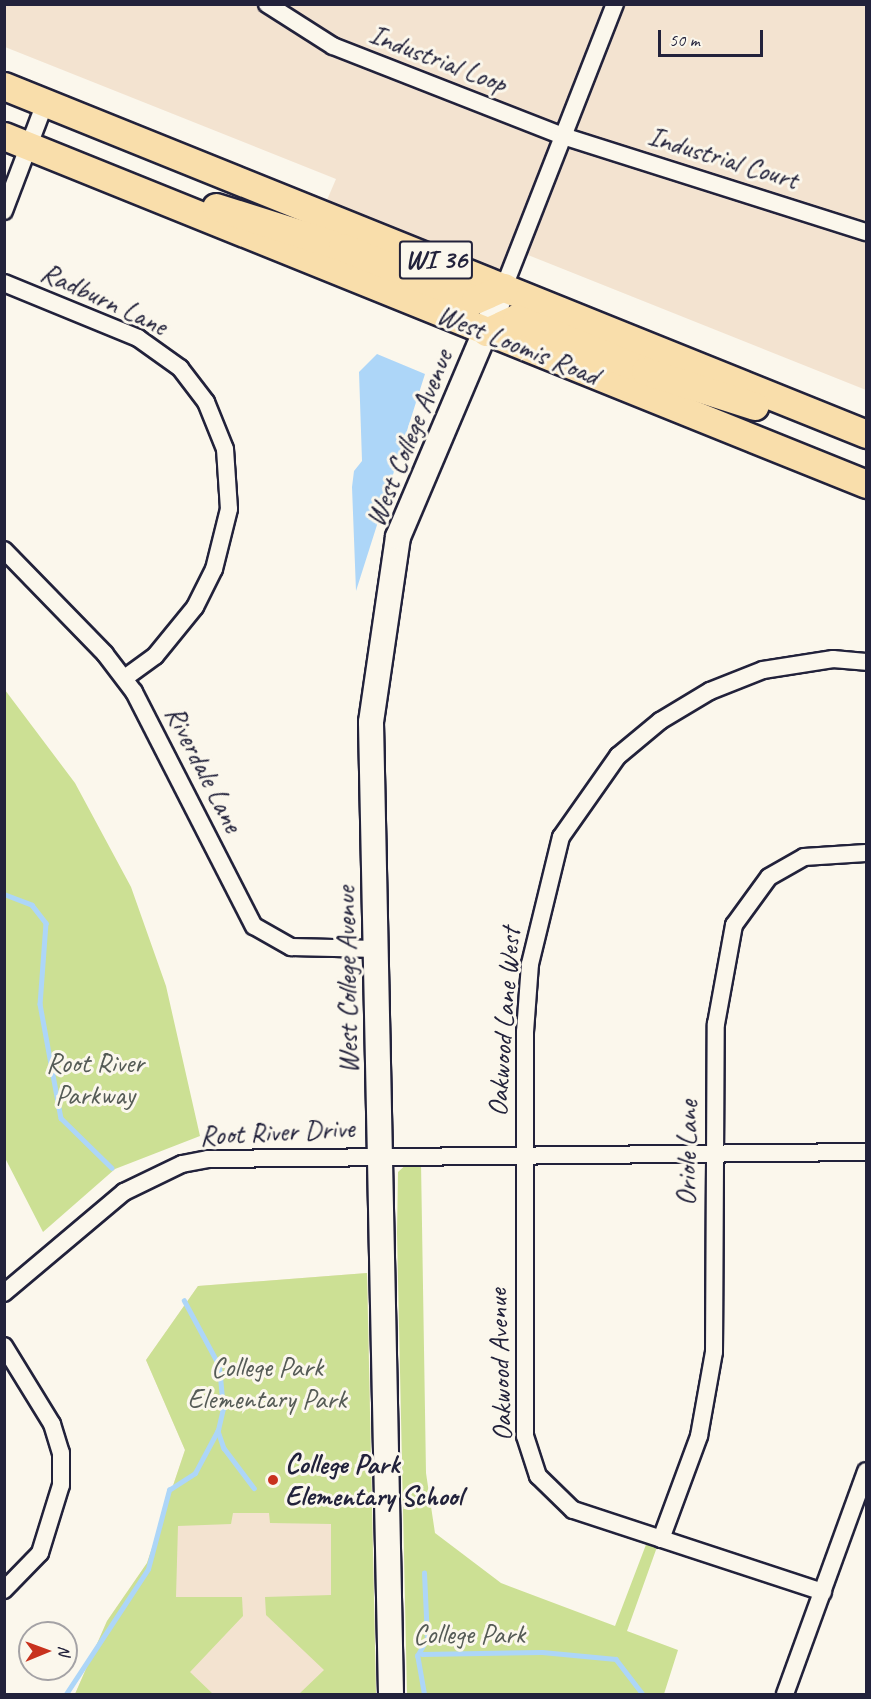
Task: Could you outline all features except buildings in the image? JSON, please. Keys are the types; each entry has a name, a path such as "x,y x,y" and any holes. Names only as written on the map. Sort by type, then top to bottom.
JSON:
{"main road":[{"name":"West Loomis Road","path":"4,86 867,434"},
{"name":"West Loomis Road","path":"4,136 867,484"},
{"path":"124,185 240,213 475,300 504,287"},
{"path":"486,332 516,318 645,371 753,406 835,421"}],"street":[{"name":"Industrial Loop","path":"267,4 346,52 562,136"},
{"path":"504,287 615,4"},
{"path":"4,211 31,148 45,103"},
{"name":"Industrial Court","path":"562,136 867,232"},
{"name":"Radburn Lane","path":"4,283 138,338 180,368 206,402 225,449 229,509 214,569 189,615 154,656 124,678"},
{"name":"West College Avenue","path":"391,1695 371,722 398,537 504,287"},
{"name":"Riverdale Lane","path":"4,550 124,678 254,926 291,947 377,949"},
{"name":"Oakwood Lane West","path":"524,1155 530,964 561,837 586,795 618,756 660,721 710,691 763,670 833,659 867,662"},
{"name":"Oriole Lane","path":"661,1539 699,1436 714,1352 716,1024 734,926 770,877 804,857 867,853"},
{"name":"Root River Drive","path":"4,1293 102,1208 182,1164 239,1155 867,1152"},
{"name":"Oakwood Avenue","path":"524,1155 525,1436 538,1476 573,1510 823,1592"},
{"path":"4,1346 52,1424 61,1453 61,1485 40,1553 4,1590"},
{"path":"785,1695 867,1471"}],"shaded area":[{"path":"4,5 866,5 866,390 518,251 504,287 321,214 336,179 5,47"},
{"name":"College Park Elementary Park","path":"367,1273 376,1694 75,1694 107,1621 147,1563 185,1450 146,1360 198,1286"}],"green space":[{"name":"Root River Parkway","path":"5,690 75,783 131,887 166,986 200,1136 115,1169 43,1232 5,1158"},
{"name":"College Park","path":"409,1162 421,1162 426,1473 435,1533 501,1583 615,1626 647,1542 657,1547 627,1631 678,1650 664,1694 407,1694 397,1233 398,1172"},
{"name":"College Park Elementary Park","path":"367,1273 376,1694 299,1694 324,1670 266,1615 265,1597 331,1595 331,1524 270,1523 269,1513 233,1513 231,1524 178,1526 176,1597 242,1597 243,1616 190,1672 213,1694 75,1694 107,1621 147,1563 185,1450 146,1360 198,1286"}],"water":[{"path":"377,354 425,374 356,591 352,487 354,471 362,461 359,372"}],"waterway":[{"path":"4,894 32,905 46,923 40,1004 61,1118 112,1168"},
{"path":"66,1694 148,1569 169,1490 195,1473 218,1430 223,1409 219,1366 184,1301"},
{"path":"218,1431 224,1448 254,1488"},
{"path":"424,1573 427,1639 417,1656 424,1694"},
{"path":"422,1654 542,1652 616,1659 642,1693"}],"place":[{"name":"College Park Elementary School","path":"273,1480"}]}
